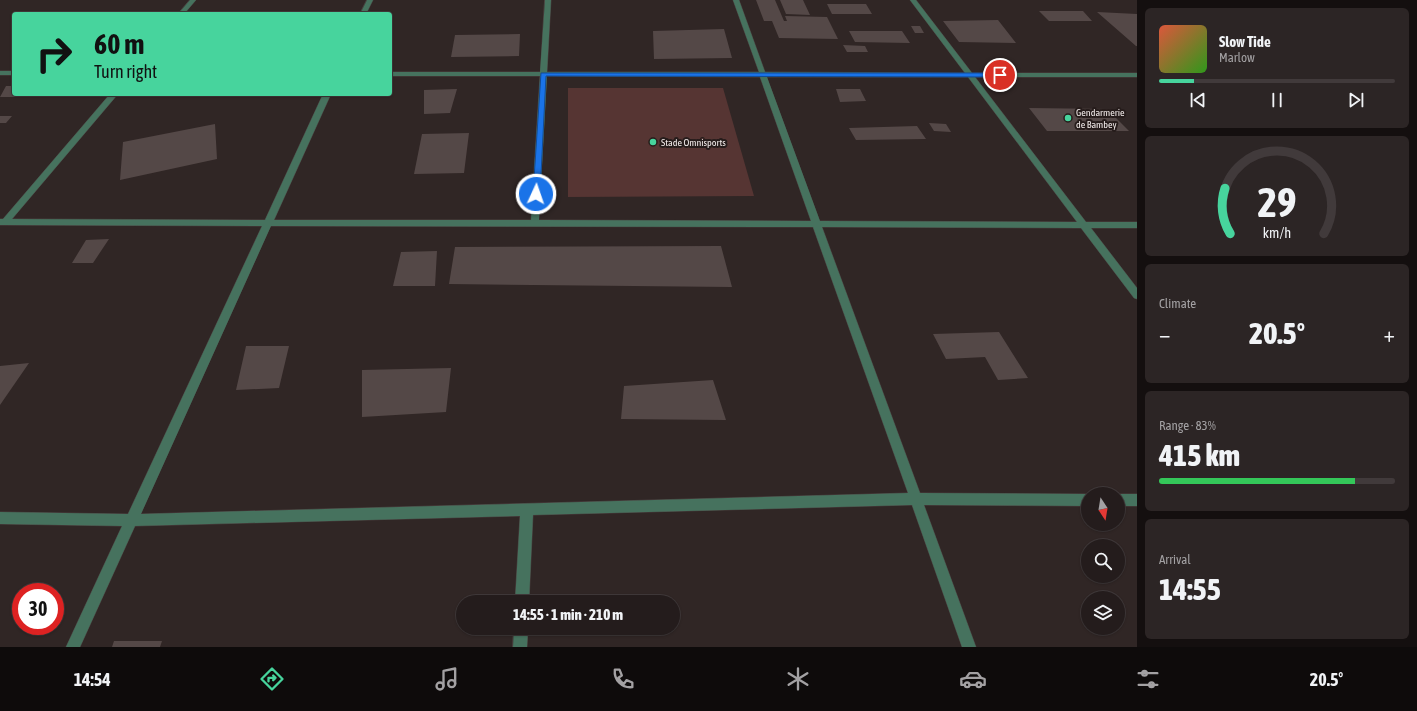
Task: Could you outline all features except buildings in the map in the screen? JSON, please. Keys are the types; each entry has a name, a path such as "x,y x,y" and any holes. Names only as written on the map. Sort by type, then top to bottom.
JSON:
{"street":[{"path":"183,12 193,0"},
{"path":"365,12 370,0"},
{"path":"535,223 548,0"},
{"path":"736,0 968,647"},
{"path":"914,0 1137,295"},
{"path":"0,73 12,73"},
{"path":"392,74 1137,75"},
{"path":"2,222 112,96"},
{"path":"73,647 326,96"},
{"path":"2,222 1137,225"},
{"path":"0,518 131,520 915,499 1081,500"},
{"path":"1125,500 1137,500"},
{"path":"522,595 527,510"},
{"path":"520,647 521,635"}],"shaded area":[{"name":"Stade Omnisports","path":"568,88 723,88 754,196 568,197"}],"place":[{"name":"Gendarmerie de Bambey","path":"1068,118"},
{"name":"Stade Omnisports","path":"653,142"}],"route":[{"path":"536,194 544,74 1000,75"}]}
